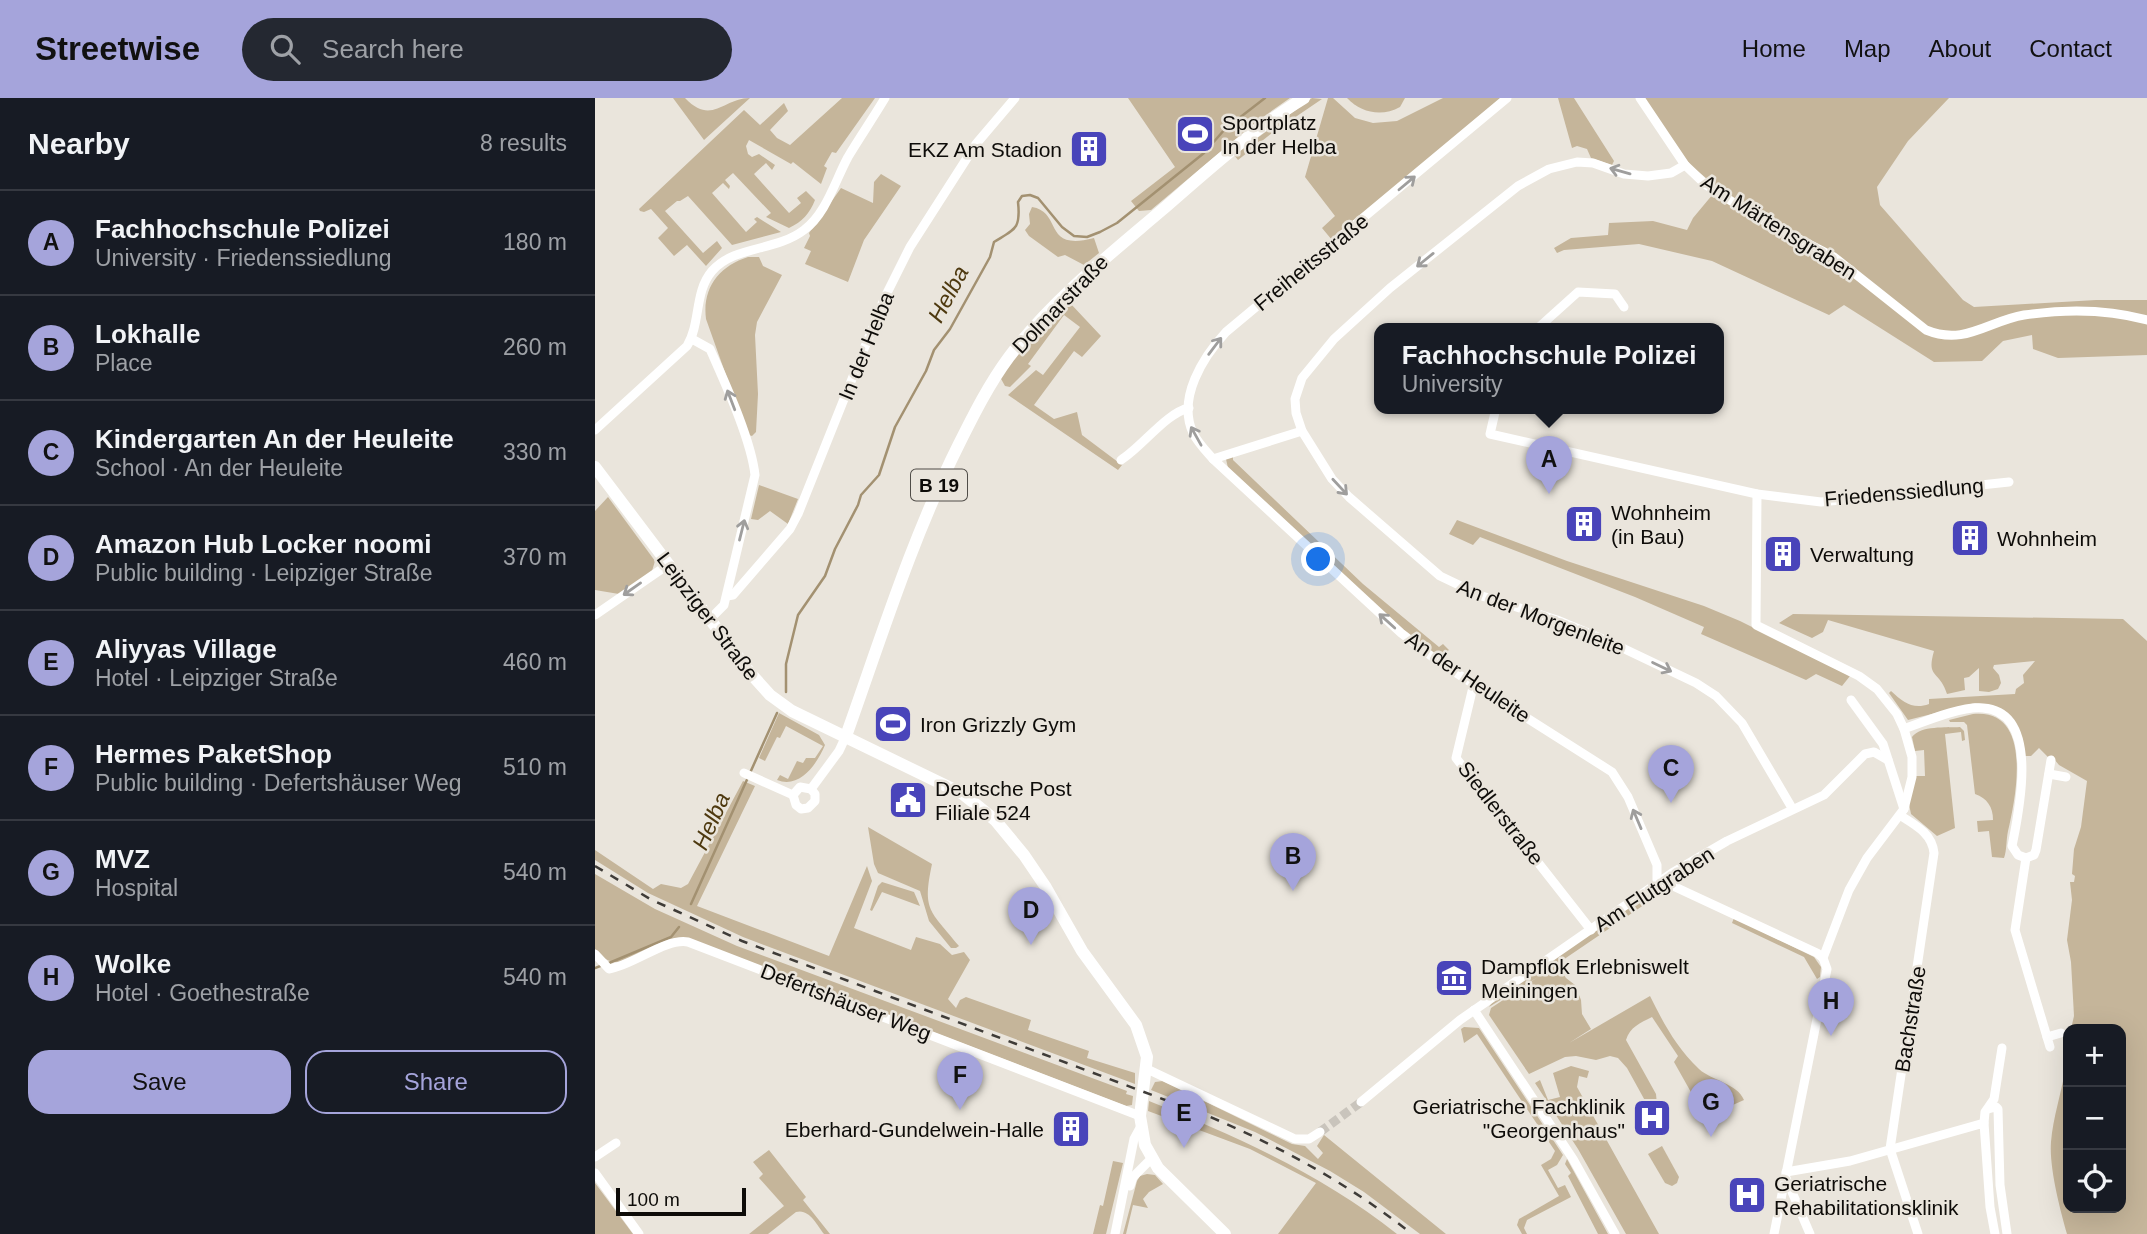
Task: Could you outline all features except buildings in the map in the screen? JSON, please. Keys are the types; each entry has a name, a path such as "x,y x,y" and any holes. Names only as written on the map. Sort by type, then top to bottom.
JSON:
{"main road":[{"name":"Dolmarstraße","path":"846,736 924,522 968,425 1001,367 1053,305 1093,268 1252,136 1304,98"},
{"name":"Leipziger Straße","path":"595,467 709,620 770,695 792,711 963,794 1002,828 1045,886 1082,951 1136,1025 1145,1046 1147,1069 1140,1122 1151,1159 1224,1234"}],"street":[{"path":"595,430 682,352 691,339 700,295 710,274 733,255 773,246 808,227 824,207 851,153 885,98"},
{"name":"In der Helba","path":"727,596 733,595 790,529 884,299 910,247 976,144 1015,98"},
{"name":"Freiheitsstraße","path":"1213,459 1192,431 1189,408 1201,366 1226,332 1507,98"},
{"path":"1640,98 1685,165"},
{"name":"An der Morgenleite","path":"1685,165 1671,173 1647,176 1624,174 1593,163 1577,162 1549,169 1518,186 1390,288 1323,351 1302,378 1297,391 1296,413 1301,431 1324,470 1349,497 1440,576 1482,596 1557,620 1612,643 1696,683 1716,696 1742,723 1792,808"},
{"name":"Am Märtensgraben","path":"1685,165 1706,185 1742,209 1834,257 1907,317 1940,336 1961,335 2016,317 2052,313 2105,311 2147,320"},
{"path":"1544,323 1578,292 1615,294 1624,307"},
{"path":"691,339 711,349 754,464 752,490 727,596 724,605 709,620"},
{"path":"1121,460 1172,415 1189,408"},
{"name":"Friedenssiedlung","path":"1495,414 1490,434 1757,494 1821,502 2008,482"},
{"path":"1213,459 1301,431"},
{"name":"An der Heuleite","path":"1213,459 1401,634 1439,662 1612,772 1628,797 1657,865 1657,883"},
{"path":"1757,494 1756,625 1868,681 1889,702 1904,729 1913,766 1903,812 1867,858 1849,890 1823,958"},
{"path":"595,615 669,564"},
{"name":"Siedlerstraße","path":"1474,683 1456,758 1591,930"},
{"path":"1851,700 1883,744 1903,812"},
{"path":"1904,729 1980,707 2000,713 2018,737 2023,768 2021,802 2013,846 2018,856 2026,858 2034,855 2036,850 2051,760"},
{"path":"811,789 839,751 846,736"},
{"name":"Am Flutgraben","path":"1361,1102 1474,1010 1657,883 1727,841 1823,795 1865,754 1874,752 1888,760"},
{"path":"744,773 793,795 796,805 801,809 808,808 815,801 815,794 811,789 800,787 793,795"},
{"path":"2049,774 2066,777"},
{"name":"Bachstraße","path":"1903,812 1931,839 1934,853 1890,1149 1918,1234"},
{"path":"2026,858 2015,930 2050,1047"},
{"path":"1657,883 1673,886 1817,953 1823,958 1827,969 1774,1234"},
{"name":"Defertshäuser Weg","path":"601,960 609,969 622,967 672,943 688,942 1140,1122"},
{"path":"1474,1010 1573,1159 1615,1234"},
{"path":"2047,1037 2061,1033"},
{"path":"1995,1234 1990,1208 1984,1123 1985,1112 1994,1098 2002,1048"},
{"path":"1147,1069 1295,1139 1309,1139 1320,1132"},
{"path":"1988,1109 1998,1109 2000,1185 2007,1234"},
{"path":"1115,1234 1134,1139 1140,1122"},
{"path":"1785,1174 1850,1161 1984,1123"},
{"path":"595,1157 616,1143"},
{"path":"1120,1211 1125,1205 1133,1177 1151,1159"},
{"path":"595,1173 639,1234"},
{"path":"1785,1174 1810,1234"}],"shaded area":[{"path":"673,98 685,98 694,106 710,110 750,98 704,140"},
{"path":"842,98 875,98 836,153 832,152 824,166 827,168 821,184 793,162 791,164 749,140 746,146 752,157 759,154 775,165 772,170 766,163 754,174 789,213 801,203 797,198 806,191 815,200 805,217 794,226 789,228 766,217 771,213 733,173 725,180 730,186 729,189 723,183 712,193 746,232 757,222 754,219 757,217 781,232 732,245 688,196 665,211 703,253 717,241 722,248 706,266 687,245 674,256 658,238 668,228 651,209 640,211 639,209 744,110 760,125 784,103 788,111 770,130 777,138 790,145"},
{"path":"1128,98 1290,98 1256,122 1151,210 1139,211 1131,201 1175,167"},
{"path":"1312,98 1322,99 1238,160 1234,155"},
{"path":"1328,98 1333,98 1355,118 1373,123 1397,121 1443,98 1501,98 1332,240 1322,228 1335,216 1305,177"},
{"path":"1347,98 1405,98 1400,107 1379,113 1365,110"},
{"path":"1558,98 1574,98 1614,161 1612,165 1591,158 1587,149 1577,146 1572,148"},
{"path":"1644,98 1949,98 1908,141 1877,187 1880,205 1963,300 1974,307 2147,300 2147,355 2058,358 2033,349 2032,335 2003,341 1982,361 1934,362 1844,305 1829,315 1712,261 1639,244 1564,250 1557,253 1554,248 1571,238 1608,235 1609,223 1653,221 1687,230 1693,218 1718,188 1689,164"},
{"path":"881,174 901,186 864,240 848,282 805,264 811,251 804,248 809,233 841,188 873,203 874,182"},
{"path":"1032,207 1041,210 1060,236 1067,240 1094,238 1099,253 1084,265 1065,255 1058,257 1029,236 1025,230 1030,224 1029,214"},
{"path":"748,257 759,257 763,266 782,275 757,322 755,335 758,394 756,432 752,436 742,420 706,319 705,308 710,288 721,272"},
{"path":"1078,289 1081,292 1070,303 1101,336 1082,357 1074,351 1034,405 1054,419 1077,412 1082,435 1122,465 1118,470 1008,395 1036,370 1043,375 1080,327 1064,315 1028,364 1031,366 1010,387 1005,386 1000,377 1031,337"},
{"path":"1233,454 1233,460 1363,584 1439,647 1443,644 1449,650 1438,657 1381,613 1228,468 1226,459"},
{"path":"759,485 798,499 788,524 770,511 758,520 751,519"},
{"path":"608,497 655,561 652,571 619,594 595,590 595,511"},
{"path":"1457,520 1567,561 1704,606 1850,676 1842,686 1816,674 1806,680 1701,634 1704,627 1635,597 1480,537 1473,545 1449,534"},
{"path":"1793,614 2123,619 2147,641 2147,1234 2067,1234 2052,1163 2052,1133 2063,1081 2063,1213 2126,1213 2126,1024 2072,1024 2071,962 2067,940 2072,900 2070,882 2074,882 2074,849 2081,827 2087,781 2059,765 2039,748 2031,756 2025,756 2022,738 2001,709 1975,703 1908,720 1889,693 1891,691 1904,702 1918,706 1929,704 1929,699 2015,694 2016,689 2024,683 2023,675 2035,661 1994,665 2001,683 1998,689 1979,691 1979,668 1964,678 1965,690 1947,694 1932,670 1934,651 1828,620 1823,632 1812,638 1779,623"},
{"path":"779,713 819,735 825,745 807,773 793,781 777,780 780,775 788,779 797,761 803,763 806,758 815,758 823,746 786,726 765,761 759,758"},
{"path":"1973,714 1992,716 2005,725 2013,739 2017,777 2004,858 1992,857 1989,831 1978,832 1977,821 1993,820 1993,815 1986,801 1975,794 1967,725 1949,720"},
{"path":"1960,727 1964,731 1965,740 1962,741 1961,732 1945,734 1955,828 1937,836 1911,814 1909,804 1916,776 1925,776 1924,750 1915,751 1912,737 1927,729"},
{"path":"743,781 755,786 697,906 829,956 867,866 872,881 854,928 911,950 916,937 940,944 952,955 964,952 970,960 948,999 956,1008 960,1000 966,997 1031,1020 1028,1030 1089,1051 1087,1058 1135,1073 1135,1084 743,937 648,893 595,860 595,850 653,889 661,884 681,888 688,884"},
{"path":"868,827 932,864 928,892 931,909 959,946 951,948 929,921 920,891 878,873"},
{"path":"595,874 655,909 737,946 1127,1091 1126,1094 1133,1096 1132,1105 1126,1106 693,940 675,938 621,962 609,961 595,949"},
{"path":"882,882 914,892 920,906 882,892 872,911 870,910 878,886"},
{"path":"1658,887 1662,887 1663,892 1557,964 1566,978 1575,985 1581,1000 1582,1014 1591,1029 1569,1043 1650,996 1671,1035 1691,1061 1704,1073 1736,1090 1744,1100 1714,1110 1692,1094 1674,1062 1678,1056 1652,1017 1633,1029 1626,1040 1656,1094 1659,1126 1627,1068 1618,1058 1610,1056 1596,1060 1565,1057 1529,1074 1489,1015 1491,1008 1538,977 1489,1007 1494,1000"},
{"path":"1734,918 1814,957 1821,967 1820,977 1817,979 1804,957 1732,923"},
{"path":"1479,1028 1563,1155 1557,1165 1548,1170 1558,1188 1565,1185 1571,1197 1527,1220 1524,1228 1527,1234 1522,1234 1517,1225 1519,1219 1559,1196 1541,1165 1551,1159 1555,1151 1477,1034 1464,1043 1461,1029"},
{"path":"1571,1066 1589,1071 1587,1078 1579,1076 1577,1087 1659,1234 1626,1234 1578,1149 1535,1083 1540,1080 1548,1100 1560,1097 1553,1073"},
{"path":"1163,1081 1292,1144 1305,1146 1318,1159 1323,1153 1317,1146 1324,1135 1446,1234 1420,1234 1364,1192 1330,1171 1255,1132 1151,1090 1155,1082"},
{"path":"1149,1101 1278,1158 1339,1193 1397,1234 1278,1234 1316,1183 1250,1149 1148,1111"},
{"path":"1662,1146 1679,1177 1677,1183 1672,1186 1665,1183 1648,1154"},
{"path":"769,1150 806,1197 803,1200 830,1234 824,1234 812,1218 801,1211 768,1234 749,1234 784,1206 759,1178 763,1174 753,1162"},
{"path":"1567,1159 1608,1234 1598,1234 1568,1176 1571,1173 1565,1164"},
{"path":"1113,1161 1123,1163 1106,1234 1093,1234 1100,1205 1103,1206"},
{"path":"1155,1175 1163,1184 1143,1199 1148,1208 1133,1205 1126,1234 1123,1234 1137,1181 1140,1176"},
{"path":"595,1183 633,1234 595,1234"}],"waterway":[{"name":"Helba","path":"786,692 786,664 798,615 825,576 861,495 879,475 895,427 926,371 934,350 950,329 990,257 994,242 1015,227 1018,202 1022,196 1038,198 1062,227 1074,236 1087,237 1100,232 1117,223 1204,153 1225,129 1265,98"},
{"name":"Helba","path":"691,904 777,713"},
{"name":"Helba","path":"609,963 671,937 679,927"},
{"name":"Helba","path":"595,968 603,965"}],"tunnel":[{"path":"1320,1132 1361,1102"}],"railway":[{"path":"595,866 650,899 742,941 1235,1128 1339,1183 1412,1234"}],"place":[{"name":"Sportplatz In der Helba","path":"1195,134"},
{"name":"EKZ Am Stadion","path":"1089,149"},
{"name":"Fachhochschule Polizei","path":"1549,494"},
{"name":"Wohnheim (in Bau)","path":"1584,524"},
{"name":"Wohnheim","path":"1970,538"},
{"name":"Verwaltung","path":"1783,554"},
{"name":"Iron Grizzly Gym","path":"893,724"},
{"name":"Deutsche Post Filiale 524","path":"908,800"},
{"name":"Kindergarten An der Heuleite","path":"1671,803"},
{"name":"Lokhalle","path":"1293,891"},
{"name":"Amazon Hub Locker noomi","path":"1031,945"},
{"name":"Dampflok Erlebniswelt Meiningen","path":"1454,978"},
{"name":"Wolke","path":"1831,1036"},
{"name":"Hermes PaketShop","path":"960,1110"},
{"name":"Geriatrische Fachklinik \"Georgenhaus\"","path":"1652,1118"},
{"name":"Eberhard-Gundelwein-Halle","path":"1071,1129"},
{"name":"MVZ","path":"1711,1137"},
{"name":"Aliyyas Village","path":"1184,1148"},
{"name":"Geriatrische Rehabilitationsklinik","path":"1747,1195"}]}
